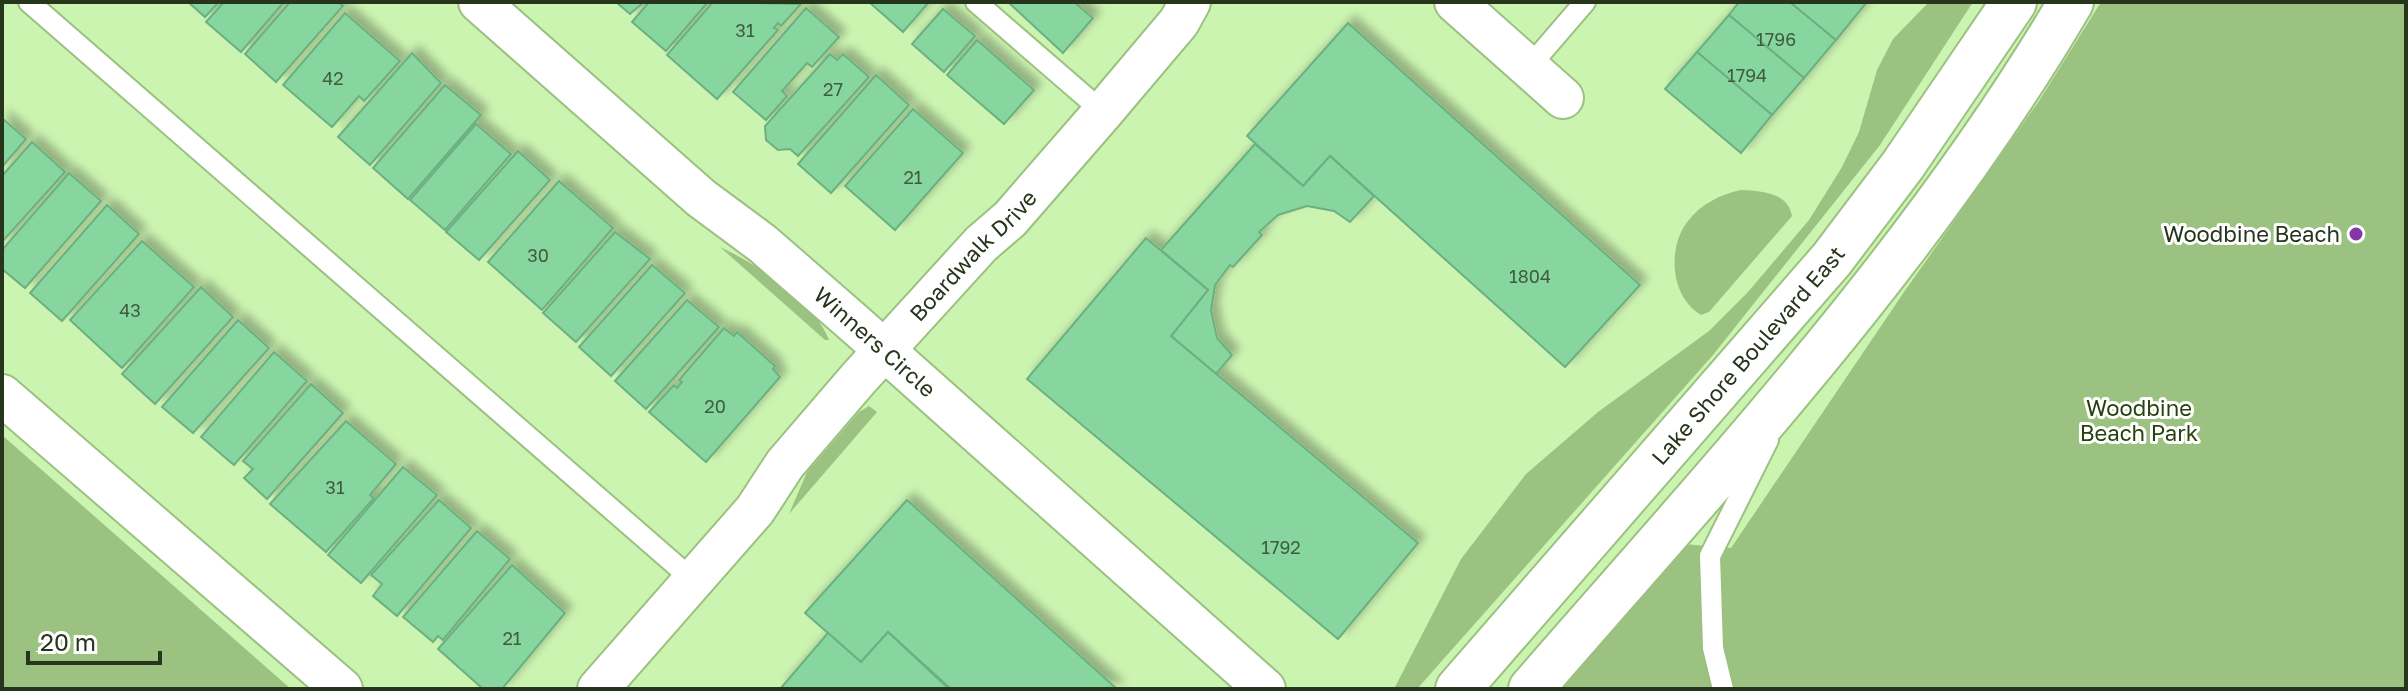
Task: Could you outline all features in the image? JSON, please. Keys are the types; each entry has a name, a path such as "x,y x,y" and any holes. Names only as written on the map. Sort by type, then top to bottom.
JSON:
{"highway":[{"name":"Lake Shore Boulevard East","path":"1458,689 1832,259 1903,165 2014,2"},
{"path":"1531,689 1796,384 1945,196 2071,2"}],"street":[{"name":"Winners Circle","path":"479,2 701,198 763,244 1265,689"},
{"name":"Boardwalk Drive","path":"598,689 755,510 785,464 884,350 981,244 1010,219 1103,112 1179,22 1190,2"},
{"path":"1455,2 1563,98"},
{"path":"2,395 342,689"}],"lane":[{"path":"29,2 694,581"},
{"path":"976,2 1103,112"},
{"path":"1529,67 1585,2"},
{"path":"1723,689 1713,648 1710,556 1796,384"}],"green space":[{"path":"1929,2 1973,2 1880,145 1713,355 1417,689 1394,689 1461,559 1526,474 1598,412 1709,331 1748,292 1809,220 1842,167 1859,132 1877,70 1893,39"},
{"name":"Woodbine Beach Park","path":"2101,2 2406,2 2406,689 1559,689 1684,544 1731,548 1904,292 2039,101"},
{"path":"1741,190 1779,197 1792,216 1709,312 1701,315 1691,307 1678,284 1675,271 1677,244 1688,221 1699,210 1719,197"},
{"path":"720,247 783,285 811,311 829,340 825,340"},
{"path":"869,406 877,412 789,514 807,472 859,412"},
{"path":"2,435 291,689 2,689"}],"building":[{"path":"188,2 219,2 205,17"},
{"path":"224,2 284,2 241,52 206,22"},
{"path":"290,2 338,2 343,6 276,82 245,54"},
{"path":"616,2 644,2 630,14"},
{"path":"649,2 708,2 666,51 632,22"},
{"path":"713,2 801,4 781,26 778,23 774,28 778,30 717,99 667,55"},
{"path":"869,2 929,2 903,32"},
{"path":"1008,2 1074,2 1093,18 1063,53"},
{"path":"1739,2 1790,2 1836,40 1804,78 1729,15"},
{"path":"1790,2 1867,2 1836,40"},
{"path":"806,8 839,37 812,67 807,63 782,91 787,96 766,120 733,92"},
{"path":"943,9 975,36 944,72 912,44"},
{"path":"345,13 400,61 364,101 359,96 332,127 283,85"},
{"path":"1729,15 1804,78 1772,115 1697,52"},
{"path":"1348,23 1640,285 1565,367 1330,156 1303,186 1247,136"},
{"path":"977,40 1034,90 1004,124 947,75"},
{"path":"1697,52 1772,115 1741,153 1665,89"},
{"path":"412,53 441,83 370,165 338,137"},
{"path":"830,54 837,60 843,54 869,77 798,156 790,149 778,150 766,140 765,126"},
{"path":"876,75 909,105 831,193 798,164"},
{"path":"445,85 481,115 408,199 373,168"},
{"path":"913,109 963,153 895,230 845,186"},
{"path":"2,118 26,139 2,167"},
{"path":"476,124 511,154 445,230 410,200"},
{"path":"32,142 65,172 2,242 2,176"},
{"path":"1255,144 1303,186 1330,156 1374,196 1350,222 1334,211 1307,206 1278,215 1259,232 1262,235 1233,267 1230,265 1215,285 1211,310 1217,338 1232,355 1216,374 1171,336 1208,290 1161,250"},
{"path":"518,151 550,180 479,260 446,232"},
{"path":"69,173 101,201 25,288 2,269 2,250"},
{"path":"559,181 613,228 542,310 488,262"},
{"path":"107,205 139,234 62,321 30,293"},
{"path":"615,232 650,259 576,342 543,313"},
{"path":"1146,238 1208,290 1171,336 1418,543 1338,639 1027,379"},
{"path":"142,241 194,287 122,368 70,320"},
{"path":"652,265 685,293 611,376 579,347"},
{"path":"201,287 233,317 155,404 122,374"},
{"path":"687,300 719,327 646,409 615,381"},
{"path":"238,320 269,348 193,433 162,407"},
{"path":"724,328 734,336 737,332 775,366 773,369 780,377 706,462 649,412 674,385 677,388 682,382 679,380"},
{"path":"274,352 307,381 234,465 201,437"},
{"path":"311,384 343,413 267,499 244,478 253,469 243,461"},
{"path":"346,421 396,464 370,495 374,498 326,552 270,504"},
{"path":"403,467 437,495 361,583 328,555"},
{"path":"439,500 471,528 397,616 373,596 382,584 371,575"},
{"path":"907,500 1117,689 951,689 888,632 861,662 805,613"},
{"path":"477,531 510,559 443,640 438,636 433,642 403,617"},
{"path":"512,565 565,613 502,689 483,689 438,649"},
{"path":"888,632 949,689 780,689 828,633 861,662"}],"place":[{"name":"Woodbine Beach","path":"2356,234"}]}
